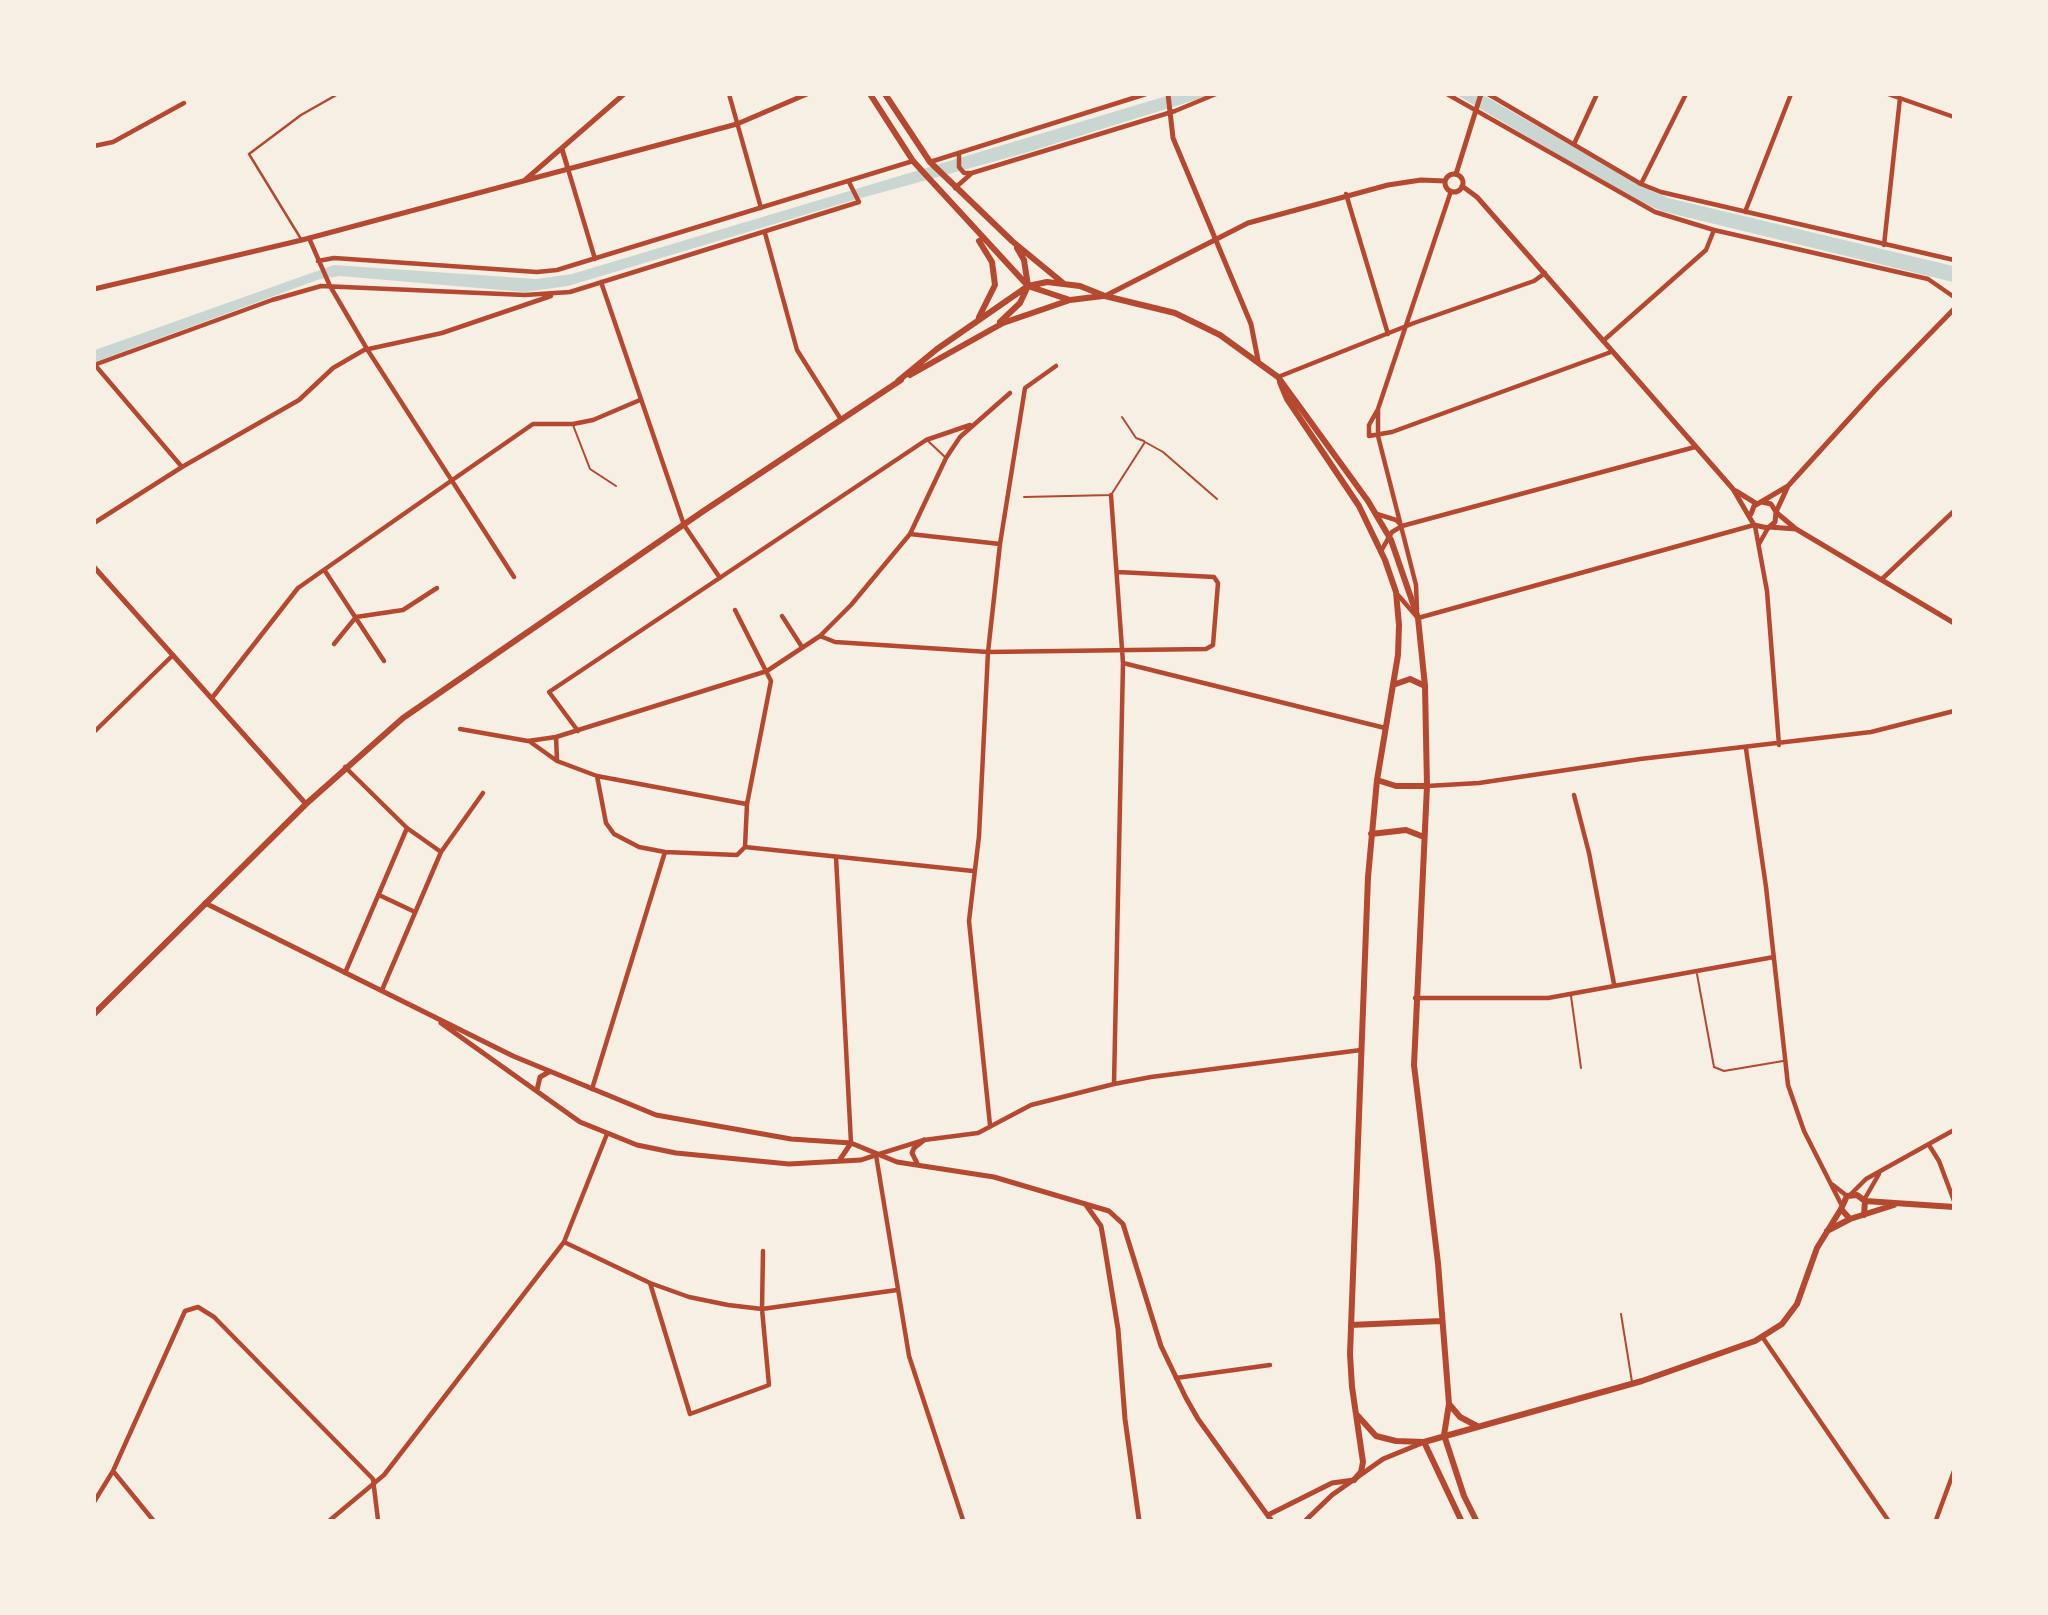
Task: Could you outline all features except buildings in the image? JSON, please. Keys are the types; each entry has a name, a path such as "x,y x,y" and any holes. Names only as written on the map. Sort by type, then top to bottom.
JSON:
{"main road":[{"path":"870,94 914,161 973,230 1028,286 1070,300"},
{"path":"885,94 930,162 1012,241 1065,284"},
{"path":"973,230 992,262 995,285 988,304 974,322"},
{"path":"990,330 1020,303 1028,286 1024,260 1012,241"},
{"path":"898,382 974,322 1028,286 1047,282 1080,286 1105,296 1175,313 1220,335 1278,377 1377,514 1389,537 1418,618 1424,686 1427,786 1415,998 1414,1065 1449,1404 1444,1435 1451,1461 1476,1521"},
{"path":"94,1014 306,804 403,718 840,418 898,382 990,330 1023,315 1070,300 1105,296"},
{"path":"1278,377 1287,399 1359,506 1381,551 1396,592 1399,625 1398,655 1377,780 1371,834 1351,1325 1352,1387 1363,1462 1361,1472 1354,1480"},
{"path":"1392,685 1410,679 1424,686"},
{"path":"1377,780 1396,786 1427,786"},
{"path":"1371,834 1406,830 1424,837"},
{"path":"1357,1414 1376,1436 1396,1441 1424,1442 1632,1383 1763,1338 1782,1324 1797,1304 1826,1232 1849,1195 1895,1205 1954,1207"},
{"path":"1863,1215 1864,1200"},
{"path":"1826,1232 1850,1219 1895,1205"},
{"path":"1841,1206 1850,1219"},
{"path":"1351,1325 1441,1321"},
{"path":"1449,1404 1460,1417 1478,1426"},
{"path":"1424,1442 1461,1521"}],"street":[{"path":"302,240 249,154 302,115 338,94"},
{"path":"523,182 624,94"},
{"path":"729,94 761,208"},
{"path":"94,289 302,240 737,124 807,94"},
{"path":"930,162 1146,94"},
{"path":"1168,94 1173,138 1190,184 1216,238 1251,324 1258,360"},
{"path":"959,152 959,167 964,173 972,173 1216,94"},
{"path":"1447,94 1639,205 1714,230 1928,279 1954,296"},
{"path":"1456,174 1481,94"},
{"path":"1488,94 1642,184 1680,198 1954,260"},
{"path":"1574,144 1597,94"},
{"path":"1642,184 1686,94"},
{"path":"1745,212 1791,94"},
{"path":"1888,94 1954,117"},
{"path":"1884,245 1900,99"},
{"path":"94,146 113,142 184,103"},
{"path":"562,149 594,259"},
{"path":"318,261 334,258 537,272 594,259 914,161"},
{"path":"955,188 972,173"},
{"path":"1445,181 1447,177 1456,174"},
{"path":"1456,174 1462,181 1462,186 1476,197 1545,273 1732,489 1751,516 1767,591 1779,745"},
{"path":"1105,296 1216,238 1291,209 1346,194 1421,180 1445,181"},
{"path":"94,523 182,467 299,400 333,369 367,349 442,332 859,202 849,181"},
{"path":"1445,181 1451,191"},
{"path":"1462,186 1451,191 1378,409 1367,433 1372,438 1611,352"},
{"path":"1346,194 1388,334"},
{"path":"1603,341 1706,250 1714,230"},
{"path":"765,233 792,338 803,363 840,418"},
{"path":"309,238 329,284 367,349 514,577"},
{"path":"1278,377 1405,327 1524,286 1545,273"},
{"path":"601,282 684,524 720,578"},
{"path":"182,467 95,365 272,300 329,284 555,295"},
{"path":"1751,516 1759,503 1788,486 1954,309"},
{"path":"990,1125 969,921 979,836 988,652 1000,544 1025,388 1056,366"},
{"path":"460,729 528,741 556,737 767,671 820,636 851,606 910,534 946,458 971,425 1010,393"},
{"path":"212,698 284,601 298,588 452,480 533,424 573,424 593,420 640,400"},
{"path":"1378,409 1378,436 1416,585 1418,618"},
{"path":"578,731 549,692 926,440 971,425"},
{"path":"1381,551 1389,537 1402,526 1695,447"},
{"path":"1758,545 1775,522 1776,512 1788,486"},
{"path":"1732,489 1759,503 1771,504 1796,530 1954,623"},
{"path":"1111,495 1123,650 1114,1084"},
{"path":"1882,579 1954,511"},
{"path":"1377,514 1396,520 1402,526"},
{"path":"1418,618 1755,525 1796,530"},
{"path":"910,534 1000,544"},
{"path":"94,567 306,804"},
{"path":"325,571 384,662"},
{"path":"820,636 835,642 988,652 1212,647 1218,583 1212,576 1118,572"},
{"path":"334,644 356,617 403,610 437,588"},
{"path":"1396,592 1418,618"},
{"path":"597,776 606,822 614,834 626,842 664,852 737,855 745,847 747,804 771,681 735,610"},
{"path":"782,616 802,647"},
{"path":"94,732 173,655"},
{"path":"1123,663 1385,728"},
{"path":"1427,786 1479,783 1570,769 1871,732 1954,711"},
{"path":"556,737 557,761"},
{"path":"528,741 557,761 597,776 747,804"},
{"path":"1746,749 1774,957 1784,1061 1795,1109 1841,1206"},
{"path":"345,767 407,828 441,852"},
{"path":"1570,769 1572,778"},
{"path":"383,990 441,852 483,793"},
{"path":"1574,793 1589,853 1614,984"},
{"path":"345,973 407,828"},
{"path":"745,847 973,871"},
{"path":"591,1091 664,852"},
{"path":"836,857 851,1143 839,1161"},
{"path":"379,895 415,912"},
{"path":"205,903 550,1072 591,1091 656,1115 791,1139 851,1143 876,1155 994,1177 1109,1210 1123,1224 1161,1346 1176,1378 1198,1419 1269,1518 1332,1483 1354,1480"},
{"path":"1415,998 1520,1000 1571,994 1696,969 1774,957"},
{"path":"424,1011 580,1122 607,1134 638,1145 686,1154 789,1164 862,1160 924,1140 978,1133 1031,1105 1114,1084 1361,1050"},
{"path":"537,1090 540,1077 550,1072"},
{"path":"1830,1182 1849,1195 1866,1179 1954,1130"},
{"path":"330,1521 375,1484 564,1242 607,1134"},
{"path":"917,1163 912,1153 924,1140"},
{"path":"1928,1145 1939,1161 1954,1201"},
{"path":"876,1155 909,1356 962,1521"},
{"path":"1864,1200 1880,1173"},
{"path":"1084,1203 1095,1215 1103,1234 1118,1329 1125,1419 1139,1521"},
{"path":"564,1242 650,1283 689,1297 762,1309 897,1290"},
{"path":"650,1283 690,1414 769,1385 762,1309 763,1251"},
{"path":"94,1502 113,1471 186,1311 198,1307 208,1311 375,1484 378,1521"},
{"path":"1763,1338 1888,1521"},
{"path":"1176,1378 1270,1365"},
{"path":"1306,1521 1383,1459 1424,1442"},
{"path":"113,1471 153,1521"},
{"path":"1936,1521 1954,1471"}],"lane":[{"path":"1122,417 1136,438 1163,452 1217,499"},
{"path":"573,424 590,469 616,486"},
{"path":"926,440 946,458"},
{"path":"1024,497 1111,495 1145,442"},
{"path":"1696,969 1714,1067 1724,1071 1784,1061"},
{"path":"1571,994 1581,1068"},
{"path":"1622,1314 1632,1383"}],"shaded area":[{"path":"1170,95 1211,95 1025,153 854,200 568,286 525,292 340,276 320,279 95,362 95,350 334,265 536,279 572,274"},
{"path":"1457,95 1483,95 1636,183 1668,198 1953,266 1953,282 1661,211 1628,196"}]}
